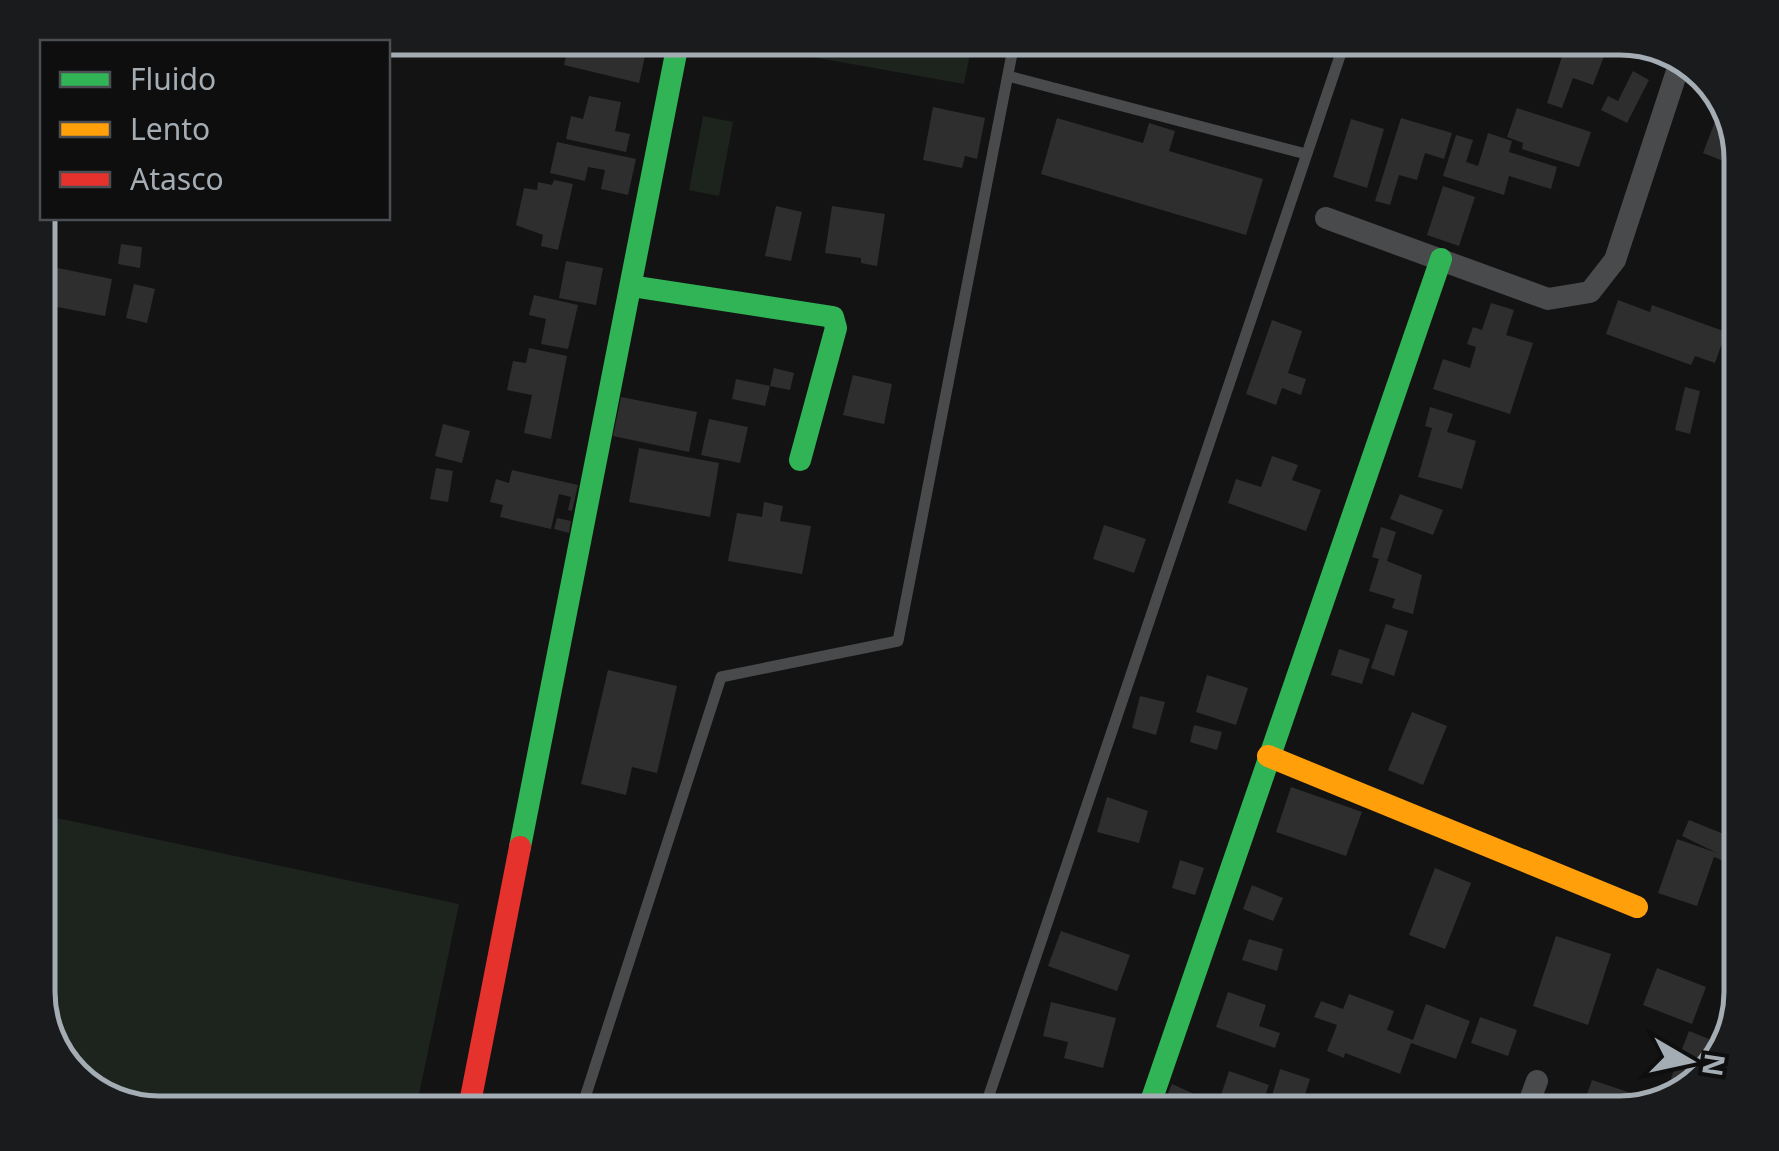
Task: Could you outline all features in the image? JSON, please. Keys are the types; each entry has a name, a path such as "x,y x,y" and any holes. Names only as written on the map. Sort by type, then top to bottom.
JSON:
{"street":[{"path":"472,1096 676,55"},
{"path":"1326,218 1548,298 1590,292 1615,260 1677,72"},
{"path":"1153,1096 1440,259"},
{"path":"631,286 833,317 836,328 800,460"},
{"path":"1268,756 1637,907"},
{"path":"1532,1096 1537,1081"}],"lane":[{"path":"586,1096 721,677 898,641 1012,55"},
{"path":"989,1096 1340,55"},
{"path":"1008,76 1306,154"}],"shaded area":[{"path":"801,55 970,55 964,84"},
{"path":"703,116 733,122 719,196 689,190"},
{"path":"55,818 459,904 419,1096 146,1095 119,1088 90,1070 69,1044 59,1019 55,999"}],"building":[{"path":"566,55 645,55 639,83 564,65"},
{"path":"1563,55 1604,55 1593,85 1573,78 1562,108 1547,103"},
{"path":"1633,71 1649,80 1627,123 1601,110 1608,96 1618,101"},
{"path":"589,96 621,102 615,131 630,134 626,152 566,139 571,116 583,119"},
{"path":"933,107 985,118 977,159 965,156 962,168 923,160"},
{"path":"1517,108 1591,132 1579,167 1522,149 1523,143 1507,137"},
{"path":"1057,118 1143,143 1149,123 1175,131 1169,151 1263,179 1246,235 1041,174"},
{"path":"1401,118 1452,133 1444,159 1425,153 1417,180 1399,175 1390,205 1375,201"},
{"path":"1351,119 1384,129 1367,188 1333,177"},
{"path":"1716,119 1724,161 1703,153"},
{"path":"1488,133 1512,141 1509,152 1557,167 1551,189 1509,176 1504,195 1443,176 1456,135 1473,140 1466,162 1478,166"},
{"path":"557,142 636,159 628,195 601,189 605,170 588,167 585,181 550,173"},
{"path":"554,180 573,184 558,250 541,246 543,235 516,225 524,188 537,190 538,182 552,185"},
{"path":"1443,186 1475,197 1459,246 1427,235"},
{"path":"776,206 802,212 791,261 765,256"},
{"path":"832,206 885,214 877,266 861,263 861,258 825,253"},
{"path":"121,244 142,247 140,268 118,264"},
{"path":"566,261 603,268 596,305 559,298"},
{"path":"55,267 112,279 105,316 55,307"},
{"path":"134,284 155,289 147,323 126,318"},
{"path":"534,295 578,305 568,349 541,344 546,319 529,315"},
{"path":"1618,300 1650,312 1652,305 1724,331 1724,338 1715,363 1695,356 1691,365 1606,334"},
{"path":"1491,303 1514,310 1506,335 1533,343 1510,414 1433,389 1443,359 1470,368 1476,347 1467,344 1473,327 1482,330"},
{"path":"1272,320 1302,331 1288,373 1306,379 1301,395 1282,388 1276,405 1246,394"},
{"path":"529,348 567,356 551,439 524,433 532,395 507,390 513,361 526,363"},
{"path":"774,368 794,373 790,390 770,386"},
{"path":"853,375 892,384 884,424 843,415"},
{"path":"736,379 770,386 765,406 732,399"},
{"path":"1685,387 1700,391 1690,434 1675,430"},
{"path":"621,397 697,412 689,452 613,436"},
{"path":"1430,407 1453,414 1447,432 1476,441 1462,489 1418,477 1432,428 1425,426"},
{"path":"709,419 748,427 740,463 701,455"},
{"path":"443,424 470,431 462,463 435,456"},
{"path":"639,448 719,463 710,517 629,502"},
{"path":"1272,456 1298,465 1292,480 1321,490 1306,531 1228,503 1236,479 1261,487"},
{"path":"436,468 453,471 448,502 430,499"},
{"path":"512,470 578,485 572,511 568,510 571,497 559,494 551,529 500,517 503,505 490,502 496,479 509,483"},
{"path":"1400,494 1443,510 1433,535 1390,519"},
{"path":"764,502 783,506 780,521 811,526 802,574 728,561 737,513 762,517"},
{"path":"557,518 571,521 569,533 554,529"},
{"path":"1104,525 1146,539 1134,573 1093,559"},
{"path":"1381,527 1396,532 1387,561 1422,575 1413,614 1392,608 1395,599 1369,591 1379,559 1372,557"},
{"path":"1386,624 1408,631 1394,676 1371,668"},
{"path":"1339,649 1370,659 1362,684 1331,675"},
{"path":"608,670 677,686 657,773 632,767 626,795 581,784"},
{"path":"1207,675 1248,688 1236,725 1196,712"},
{"path":"1140,696 1165,702 1156,735 1132,728"},
{"path":"1412,712 1447,726 1423,785 1388,770"},
{"path":"1194,725 1222,732 1217,750 1190,742"},
{"path":"1291,787 1362,812 1346,856 1276,832"},
{"path":"1107,797 1148,811 1139,843 1097,832"},
{"path":"1689,820 1724,834 1724,861 1714,857 1697,906 1658,893 1677,839 1717,853 1682,836"},
{"path":"1180,860 1204,868 1195,895 1172,888"},
{"path":"1435,868 1471,883 1445,949 1409,935"},
{"path":"1252,885 1283,898 1273,921 1243,909"},
{"path":"1061,931 1130,955 1117,991 1048,966"},
{"path":"1556,936 1611,954 1588,1025 1533,1006"},
{"path":"1249,939 1283,949 1277,971 1242,960"},
{"path":"1657,968 1706,987 1692,1024 1643,1005"},
{"path":"1228,992 1266,1005 1259,1026 1280,1033 1275,1048 1216,1027"},
{"path":"1349,994 1394,1011 1387,1030 1413,1040 1426,1004 1470,1021 1456,1059 1411,1043 1400,1074 1345,1053 1344,1058 1327,1051 1337,1025 1314,1017 1321,1001 1343,1009"},
{"path":"1051,1002 1116,1018 1103,1068 1064,1058 1068,1042 1043,1036"},
{"path":"1480,1017 1517,1030 1508,1056 1471,1043"},
{"path":"1689,1031 1712,1040 1694,1066 1675,1080 1671,1078"},
{"path":"1280,1069 1310,1079 1304,1096 1272,1096"},
{"path":"1229,1071 1269,1085 1265,1096 1221,1096"},
{"path":"1592,1080 1635,1094 1620,1096 1586,1096"},
{"path":"1172,1084 1199,1096 1167,1096"}],"traffic: fast":[{"path":"520,847 676,55"},
{"path":"1153,1096 1441,259"},
{"path":"631,286 833,317 836,328 800,460"}],"traffic: slow":[{"path":"1268,756 1637,907"}],"traffic: jam":[{"path":"471,1096 520,847"}]}
